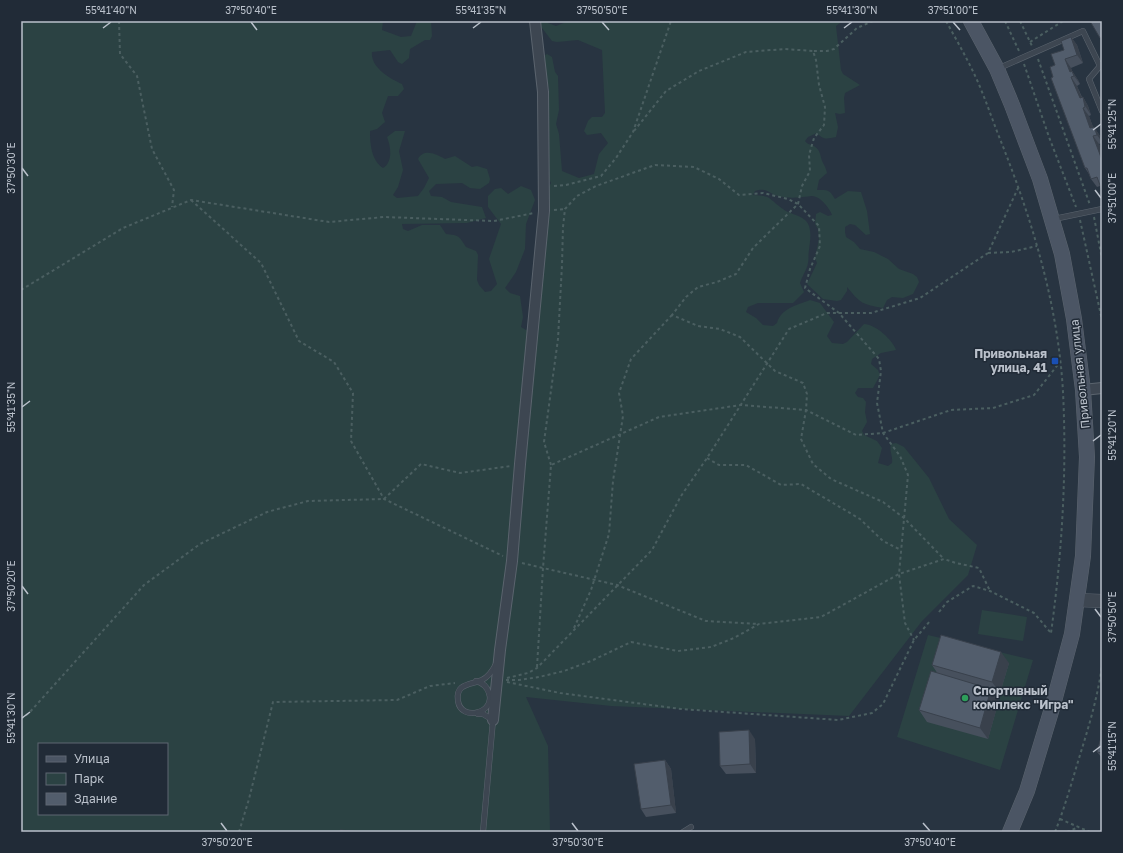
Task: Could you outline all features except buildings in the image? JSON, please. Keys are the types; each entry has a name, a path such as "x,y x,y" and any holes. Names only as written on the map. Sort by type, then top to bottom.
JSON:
{"main road":[{"name":"Привольная улица","path":"971,21 997,69 1012,105 1037,172 1062,254 1072,301 1083,390 1087,457 1083,556 1072,634 1053,705 1027,791 1010,832"}],"street":[{"path":"493,720 500,650 512,561 544,211 543,92 534,21"},
{"path":"1083,390 1102,388"},
{"path":"1077,600 1102,601"}],"lane":[{"path":"997,69 1083,31 1101,67 1089,79 1102,111"},
{"path":"1052,220 1102,209"},
{"path":"483,832 493,720 483,714 465,712 460,707 458,696 463,686 483,680 490,673 496,665 500,650"},
{"path":"476,682 487,686 491,698 488,705 482,711 476,713"},
{"path":"683,832 691,827"}],"path":[{"path":"119,21 120,54 137,76 152,149 174,190 172,208"},
{"path":"633,132 671,21"},
{"path":"544,187 566,185 601,176 616,158 633,132 666,91 699,71 746,52 785,50 827,51 834,49 857,28 873,21"},
{"path":"939,612 947,602 973,586 990,591 1034,613 1051,633 1061,554 1065,473 1063,392 1060,362 1051,304 1037,246 1019,186 977,80 946,21"},
{"path":"1005,21 1022,58 1049,137 1079,214 1102,320"},
{"path":"1020,21 1036,52 1092,211 1102,259"},
{"path":"1030,42 1063,21"},
{"path":"573,631 591,590 609,534 613,481 623,416 619,393 631,359 672,315 686,297 698,287 717,282 736,274 753,248 798,204 802,186 810,171 809,155 814,138 824,125 825,107 819,85 816,60 813,50"},
{"path":"537,668 551,465 544,442 558,339 562,265 562,227 565,209 577,196 596,186 655,165 694,167 719,179 739,195 763,194 788,199 798,204 819,226 820,246 810,269 805,288 839,313 879,359 881,371 877,404 883,433 900,456 908,475 899,574 905,623 914,640"},
{"path":"988,254 1019,186"},
{"path":"191,200 260,263 299,341 334,362 353,393 351,441 384,499"},
{"path":"21,290 123,228 191,200 329,222 384,217 494,221 544,211 565,209"},
{"path":"498,680 528,673 537,668 652,550 681,496 707,458 788,329 827,313 871,313 920,298 988,254 1011,252 1037,246"},
{"path":"672,315 698,326 720,329 740,337 775,371 803,383 806,394 806,410 801,439 814,464 831,479 883,502 904,518 944,559 979,568 990,591"},
{"path":"551,465 659,416 740,406 806,410 856,435 883,433 951,410 993,408 1034,395 1060,362"},
{"path":"707,458 719,465 746,465 781,485 801,484 860,519 883,541 901,550"},
{"path":"384,499 421,464 460,473 520,464"},
{"path":"21,720 144,586 200,544 267,512 308,501 384,499 512,561 617,585 706,621 759,624 821,618 899,574 944,559"},
{"path":"498,680 560,693 682,709 838,720 872,713 883,704 914,640 930,621"},
{"path":"498,680 526,679 564,671 591,662 631,642 678,651 711,647 734,638 759,624"},
{"path":"1055,832 1091,718 1102,665"},
{"path":"239,832 249,799 273,702 397,700 430,686 461,682"},
{"path":"1060,819 1090,832"},
{"path":"1067,832 1079,827"}],"green space":[{"path":"21,21 383,21 382,30 401,37 411,36 417,21 431,21 432,36 430,40 425,40 410,49 409,58 402,64 398,62 390,50 372,52 374,63 377,67 387,76 402,84 404,89 398,96 388,96 382,113 385,122 377,129 370,131 372,151 376,161 383,168 390,158 387,137 395,131 405,131 399,151 403,170 398,187 393,195 397,198 418,196 424,188 429,178 418,159 423,154 430,153 445,159 455,156 472,167 477,166 487,169 490,179 489,183 480,189 470,188 462,183 436,184 429,191 431,196 442,197 451,202 482,207 486,218 467,223 402,224 403,229 408,231 422,225 440,225 446,234 458,237 462,240 466,247 476,251 478,255 477,280 485,292 491,291 497,284 489,259 501,224 488,207 488,196 495,189 501,188 508,194 521,186 531,190 535,200 526,224 525,249 516,272 505,288 510,293 520,296 523,317 521,327 526,330 530,328 546,192 551,183 547,174 549,88 541,61 542,57 547,54 552,57 555,72 558,76 559,110 556,124 559,134 562,171 579,178 594,174 599,154 608,143 601,133 587,135 584,131 588,121 592,117 602,117 605,113 602,50 578,40 552,41 539,24 539,21 547,21 548,23 556,26 566,22 577,21 847,21 836,26 841,70 843,74 860,85 845,93 845,113 835,113 838,127 836,137 825,138 821,137 817,133 808,137 805,141 818,150 827,171 827,173 819,180 817,190 828,191 835,199 848,191 861,192 867,211 870,234 866,235 855,225 850,224 845,227 846,237 854,242 860,249 874,252 888,259 899,269 913,274 917,277 919,282 913,294 903,298 892,297 887,300 883,308 862,302 847,287 847,291 841,300 837,301 823,299 807,284 817,263 815,258 819,239 818,229 815,224 816,214 820,212 828,216 832,215 830,210 823,202 814,196 794,198 784,197 765,190 759,190 755,191 753,195 767,197 785,211 802,218 808,223 810,230 809,253 807,268 800,283 804,292 793,303 758,303 748,307 746,312 756,318 763,325 773,326 777,323 779,318 786,310 810,300 820,303 834,322 827,336 832,343 843,344 847,342 864,324 873,327 887,337 896,350 881,353 872,359 871,364 878,370 880,375 873,388 858,388 855,393 866,402 865,412 867,422 862,431 864,435 877,441 882,448 878,463 888,466 892,463 890,449 891,444 896,443 904,447 929,478 949,519 977,545 968,575 922,621 849,716 611,706 526,697 548,746 550,830 558,832 21,832"},
{"path":"982,610 1027,617 1023,641 978,634"},
{"name":"Спортивный комплекс \"Игра\"","path":"928,635 1033,660 1000,770 897,737"}],"place":[{"name":"Привольная улица, 41","path":"1055,361"},
{"name":"Спортивный комплекс \"Игра\"","path":"965,698"}]}
